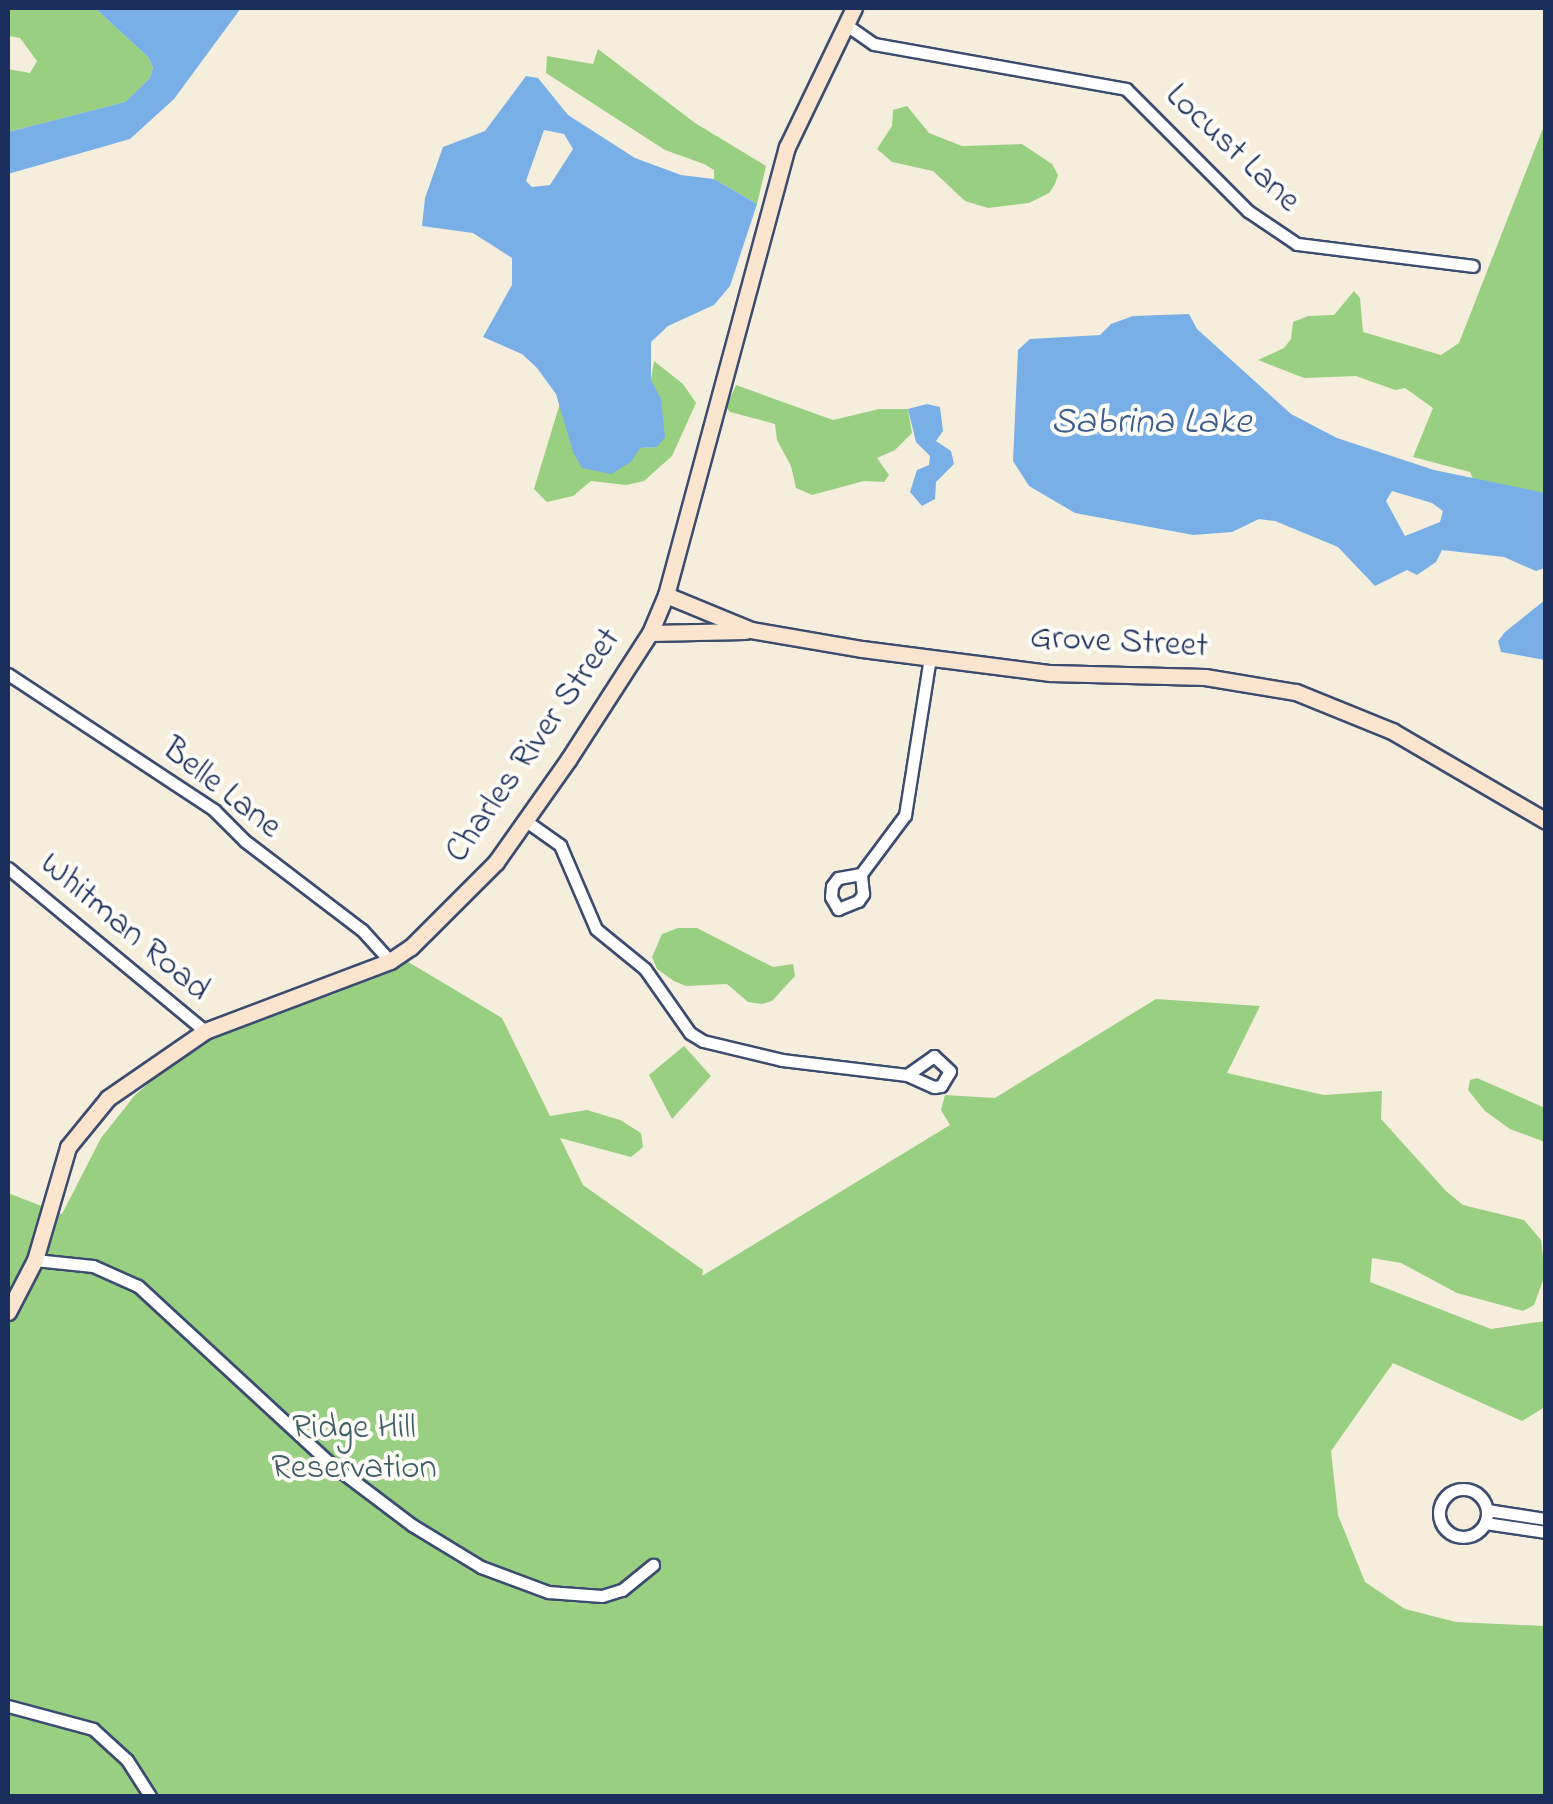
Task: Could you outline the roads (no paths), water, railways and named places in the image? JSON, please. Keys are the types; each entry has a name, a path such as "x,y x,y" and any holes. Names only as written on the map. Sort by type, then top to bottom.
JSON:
{"street":[{"name":"Charles River Street","path":"8,1312 35,1260 58,1176 80,1127 108,1098 205,1031 390,961 442,920 526,821 650,632 666,594 775,185 796,124 854,8"},
{"name":"Locust Lane","path":"845,24 874,44 1126,89 1248,211 1298,244 1472,266"},
{"name":"Grove Street","path":"666,594 751,630 1050,672 1204,677 1296,692 1392,732 1546,820"},
{"path":"650,632 751,630"},
{"path":"860,874 905,815 930,657"},
{"name":"Belle Lane","path":"8,674 214,810 245,842 362,930 390,961"},
{"path":"526,821 560,845 596,929 653,977 690,1033 703,1041 782,1060 907,1075"},
{"name":"Whitman Road","path":"8,868 205,1031"},
{"path":"35,1260 94,1266 138,1286 330,1463 412,1525 481,1568 548,1592 602,1596 622,1590 653,1565"},
{"path":"1546,1519 1486,1516 1546,1532"},
{"path":"8,1706 93,1729 127,1760 150,1796"}],"water":[{"path":"95,8 241,8 174,99 130,139 8,174 8,132 125,102 150,78 153,67 148,57"},
{"path":"526,76 538,78 568,115 635,158 681,175 714,179 757,204 730,286 714,305 668,326 651,342 651,380 661,399 665,437 657,447 640,448 631,462 611,474 582,468 573,452 556,394 537,368 522,354 483,337 512,285 512,258 473,233 422,226 425,198 443,147 485,131","holes":["544,130 564,134 573,149 550,185 532,187 526,181"]},
{"name":"Sabrina Lake","path":"1189,314 1197,329 1291,414 1337,438 1434,470 1545,493 1545,568 1536,571 1504,557 1442,550 1436,562 1417,575 1407,570 1375,586 1338,547 1275,521 1259,519 1232,532 1193,535 1075,513 1029,486 1013,461 1018,350 1030,339 1100,335 1111,324 1133,316","holes":["1392,491 1432,503 1443,511 1440,522 1405,536 1386,501"]},
{"path":"927,404 940,407 943,431 936,441 951,451 954,464 936,482 935,499 922,506 910,492 917,470 929,465 930,456 916,442 908,409"},
{"path":"1545,600 1545,660 1501,652 1498,641 1505,632"}],"park label":[{"name":"Ridge Hill Reservation","path":"354,1449"}]}
